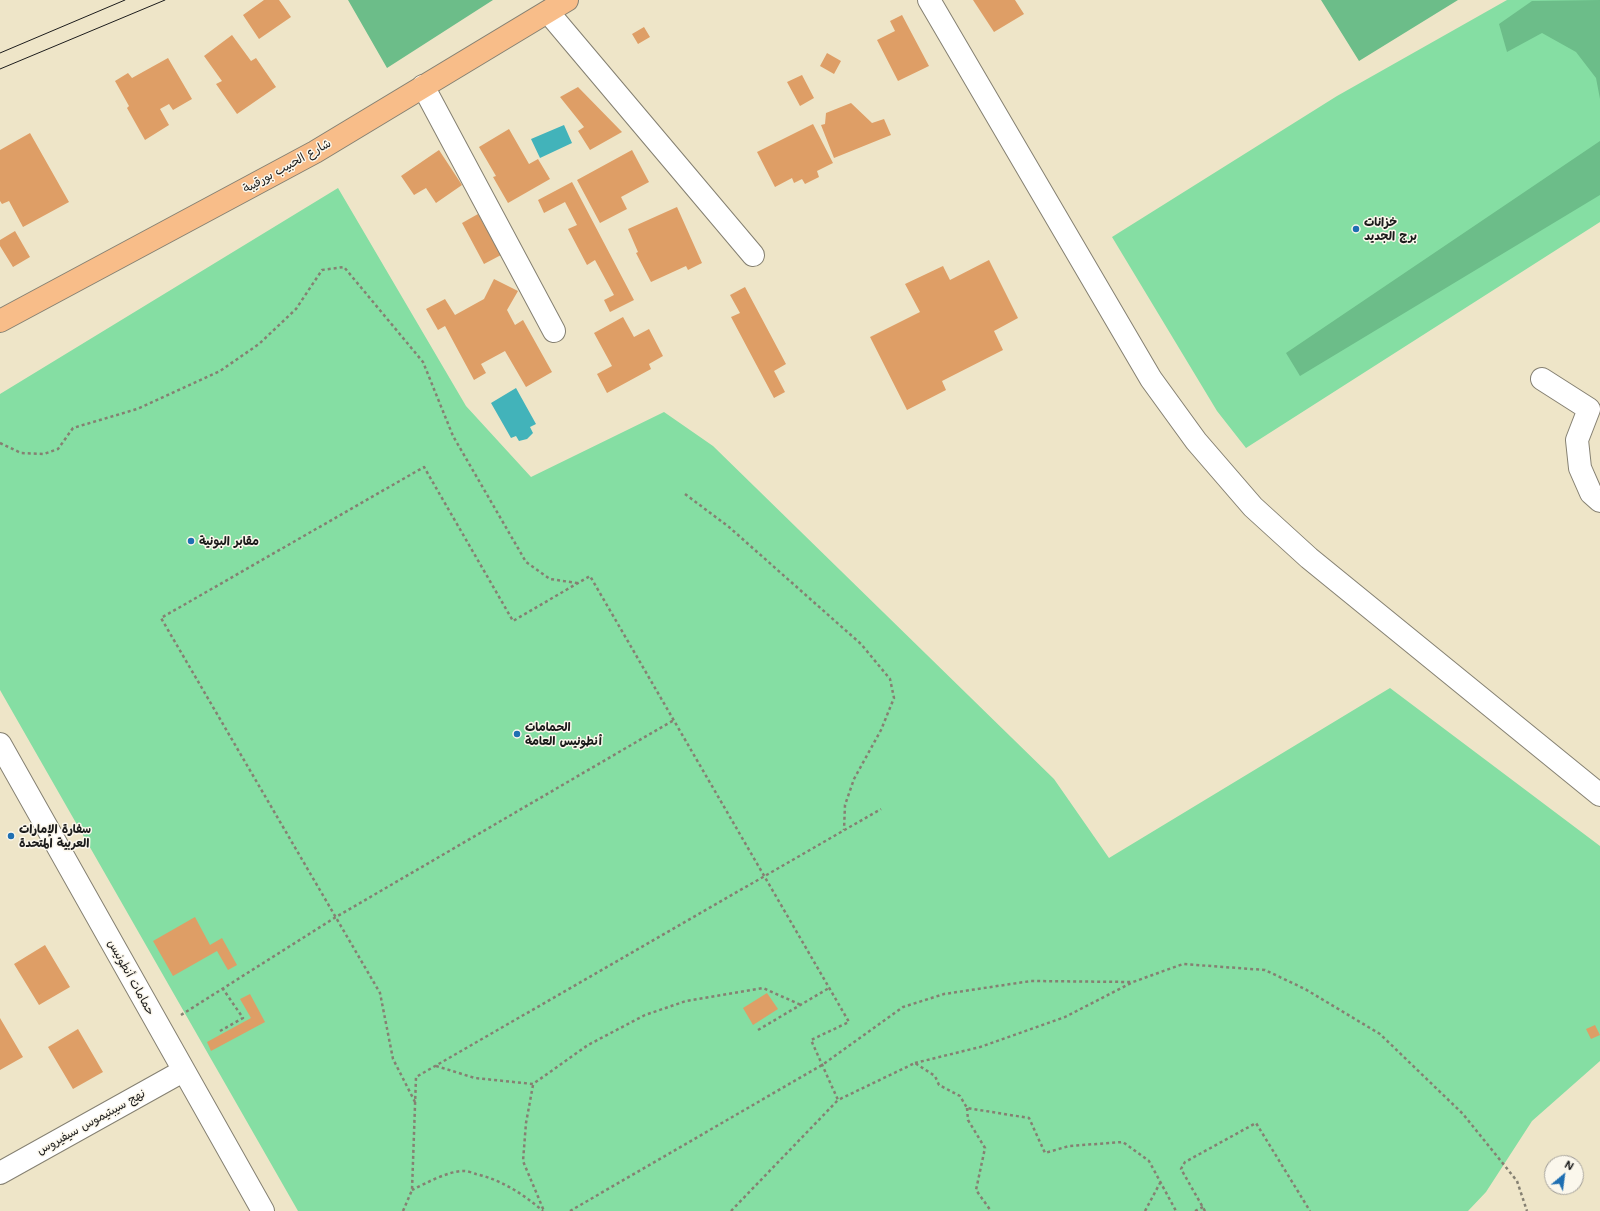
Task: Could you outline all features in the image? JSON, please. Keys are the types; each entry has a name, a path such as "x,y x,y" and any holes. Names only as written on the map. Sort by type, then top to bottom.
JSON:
{"main road":[{"name":"شارع الحبيب بورقيبة","path":"0,321 315,152 567,0"}],"street":[{"path":"929,0 1151,379 1196,441 1253,507 1309,558 1600,795"},
{"path":"548,12 753,255"},
{"path":"423,86 554,332"},
{"path":"1542,379 1589,409 1577,440 1580,468 1591,493 1600,502"},
{"name":"حمامات أنطونيس","path":"1,747 263,1211"},
{"name":"نهج سيبتيموس سيفيروس","path":"0,1173 183,1071"}],"path":[{"path":"0,443 21,453 44,454 58,449 73,428 137,409 220,371 259,344 296,308 322,270 344,267 423,362 453,436 526,562 550,579 578,584"},
{"path":"415,1102 393,1059 380,993 162,618 424,468 513,621 590,576 849,1022 811,1040 838,1100"},
{"path":"685,494 729,527 861,644 890,679 894,698 881,730 854,779 845,805 844,830"},
{"path":"186,1012 336,917 674,720"},
{"path":"403,1211 412,1190 416,1077 881,809"},
{"path":"731,1211 838,1100 915,1063 980,1047 1065,1017 1133,982 1183,964 1265,970 1305,989 1380,1034 1463,1114 1517,1181 1527,1211"},
{"path":"570,1211 822,1065 903,1007 944,994 1031,981 1133,982"},
{"path":"436,1066 475,1078 533,1084 588,1045 645,1015 686,1000 763,988 801,1005"},
{"path":"758,1030 829,988"},
{"path":"220,1031 243,1018 223,989"},
{"path":"915,1063 935,1076 939,1085 960,1096 967,1108 968,1120 984,1148 976,1190 990,1211"},
{"path":"533,1084 526,1123 523,1161 544,1211"},
{"path":"967,1108 1029,1118 1045,1153 1069,1146 1123,1142 1149,1161 1176,1211"},
{"path":"1205,1211 1182,1169 1185,1162 1256,1123 1310,1211"},
{"path":"412,1190 434,1179 464,1171 488,1177 506,1185 528,1198 544,1211"},
{"path":"1145,1211 1160,1183"},
{"path":"1195,1211 1203,1207"}],"green space":[{"path":"348,0 493,0 387,68"},
{"path":"1321,0 1458,0 1359,61"},
{"name":"خزانات برج الجديد","path":"1507,0 1600,0 1600,222 1246,448 1217,411 1112,237 1337,96"},
{"path":"1600,0 1600,99 1596,78 1576,52 1542,33 1507,52 1499,24 1532,1"},
{"path":"1600,141 1600,195 1300,376 1286,353"},
{"name":"الحمامات أنطونيس العامة","path":"338,188 466,406 531,477 664,412 713,446 1054,779 1109,858 1390,688 1600,846 1600,1061 1532,1121 1486,1192 1468,1211 298,1211 0,690 0,394"}],"water":[{"path":"564,125 572,143 540,158 531,139"},
{"path":"516,388 536,424 530,427 533,433 527,439 519,441 516,436 511,438 491,403"}],"building":[{"path":"264,0 279,0 291,17 259,39 243,15"},
{"path":"973,0 1015,0 1024,14 994,32"},
{"path":"902,15 929,66 898,81 877,40 895,31 890,21"},
{"path":"644,27 650,37 638,44 632,34"},
{"path":"232,35 251,61 256,58 276,87 237,114 216,84 222,81 204,56"},
{"path":"827,53 841,61 834,74 820,66"},
{"path":"168,58 192,99 173,110 169,104 160,109 169,125 145,140 127,108 129,106 115,81 128,73 132,78"},
{"path":"802,75 814,98 800,106 787,82"},
{"path":"578,87 622,132 590,150 578,131 584,127 560,97"},
{"path":"851,103 872,123 884,119 891,135 834,158 821,125 825,124 826,113"},
{"path":"813,124 833,163 817,171 819,177 805,184 802,179 794,183 792,178 775,187 757,152"},
{"path":"509,129 529,164 538,159 550,179 508,203 493,177 496,176 479,147"},
{"path":"30,133 69,202 23,227 9,201 2,204 0,201 0,150"},
{"path":"439,150 462,185 436,203 426,188 414,195 401,176"},
{"path":"632,150 649,182 621,197 627,209 600,223 577,180"},
{"path":"572,182 634,300 610,312 604,300 614,295 595,260 587,265 568,229 577,225 565,202 544,213 538,200"},
{"path":"677,207 702,263 688,270 686,266 651,282 636,253 638,252 628,229"},
{"path":"478,214 501,255 484,264 462,223"},
{"path":"15,231 30,257 13,267 0,246 0,240"},
{"path":"989,260 1018,318 994,331 1003,350 942,381 946,390 907,410 870,337 920,312 905,284 943,266 950,280"},
{"path":"494,279 518,291 507,310 515,325 523,320 552,372 526,387 505,351 481,364 486,373 474,380 445,326 438,330 426,309 445,299 455,315 484,299"},
{"path":"745,287 786,364 774,371 785,392 774,398 731,317 740,313 730,295"},
{"path":"623,317 634,337 649,329 663,356 649,364 651,369 607,393 597,374 612,366 594,333"},
{"path":"195,917 210,945 222,938 237,965 228,970 217,951 173,976 153,941"},
{"path":"45,945 70,987 39,1005 14,964"},
{"path":"767,993 778,1009 753,1025 743,1008"},
{"path":"250,994 265,1022 211,1051 207,1042 251,1018 240,999"},
{"path":"0,1018 23,1057 0,1070"},
{"path":"1595,1025 1600,1035 1591,1039 1586,1029"},
{"path":"78,1029 103,1072 73,1089 48,1047"}],"tram line":[{"path":"0,53 125,0"},
{"path":"0,69 165,0"}],"place":[{"name":"خزانات برج الجديد","path":"1356,229"},
{"name":"مقابر البونية","path":"191,541"},
{"name":"الحمامات أنطونيس العامة","path":"517,734"},
{"name":"سفارة الإمارات العربية المتحدة","path":"11,836"}]}
